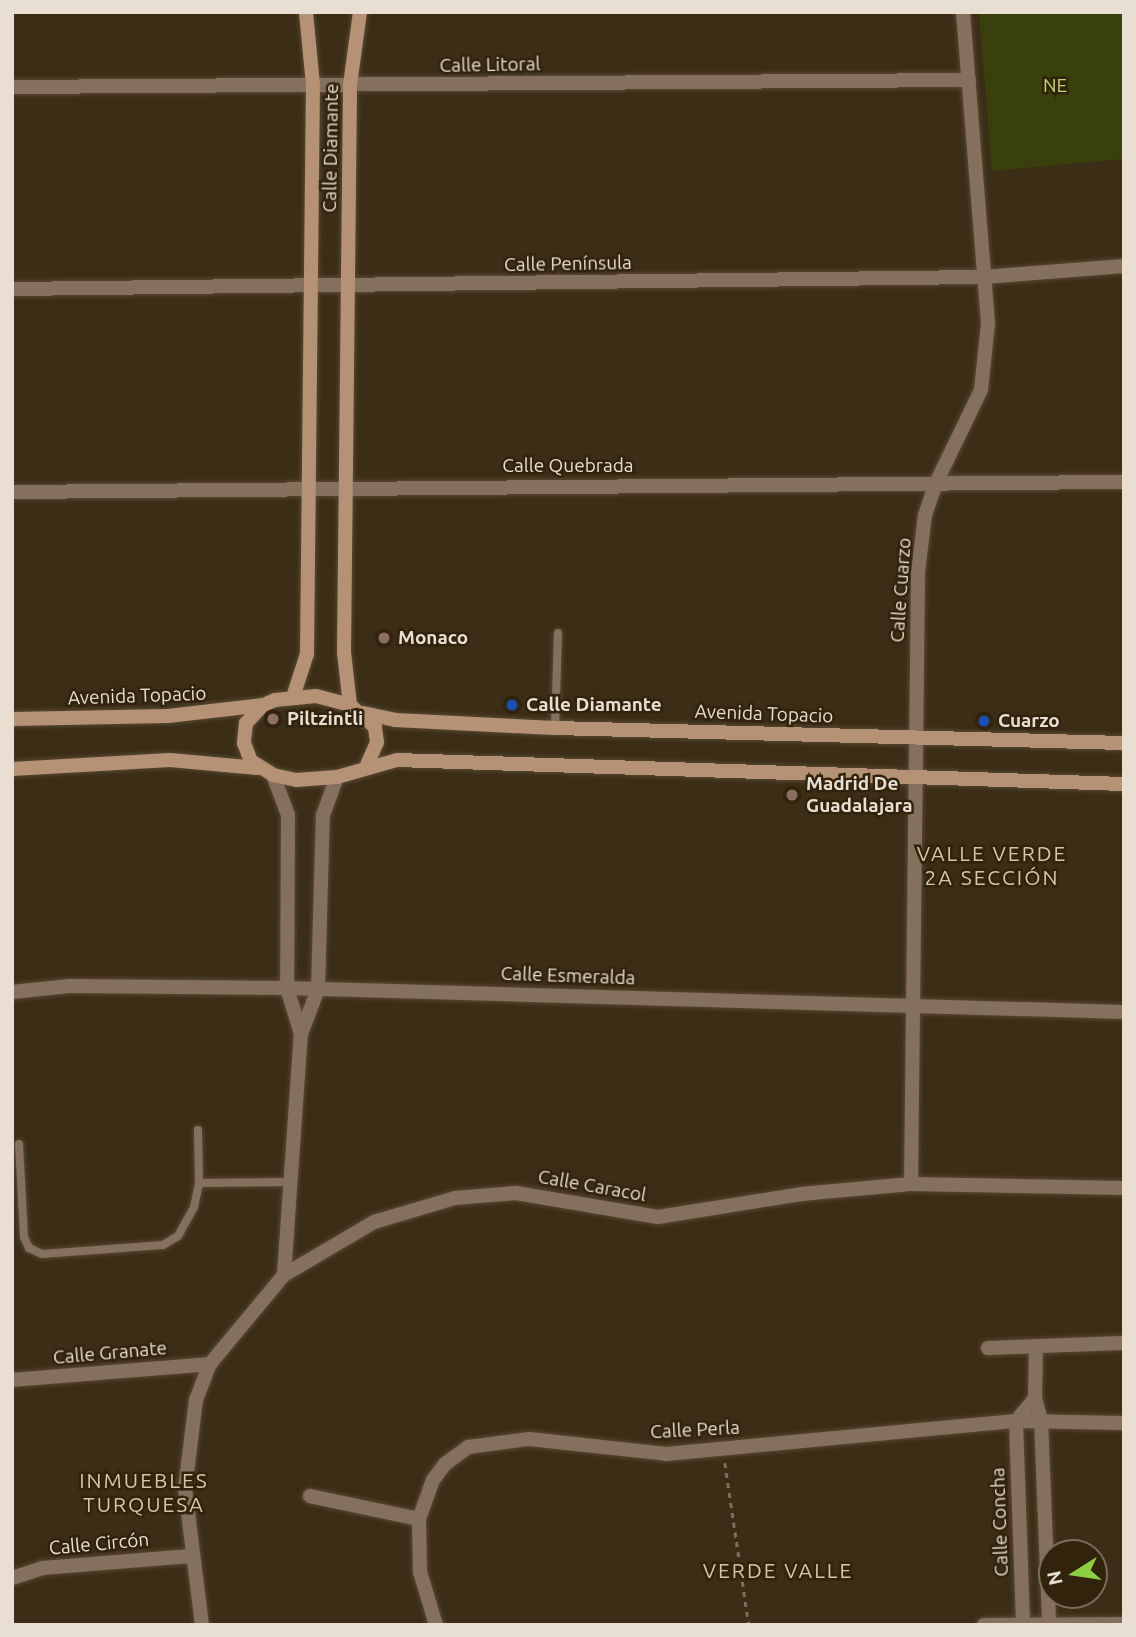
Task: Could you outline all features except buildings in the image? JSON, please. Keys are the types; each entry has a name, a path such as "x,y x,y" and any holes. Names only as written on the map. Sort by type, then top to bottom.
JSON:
{"street":[{"name":"Calle Diamante","path":"293,697 307,654 306,488 313,85 306,12"},
{"name":"Calle Diamante","path":"350,705 344,652 344,487 350,85 360,12"},
{"name":"Calle Cuarzo","path":"911,1184 914,738 918,572 926,515 936,483 981,390 988,323 962,12"},
{"name":"Calle Litoral","path":"12,87 969,80"},
{"name":"Calle Península","path":"12,289 985,277 1124,266"},
{"name":"Calle Quebrada","path":"12,492 1124,482"},
{"path":"258,768 246,753 243,732 263,705 293,697 316,696 350,705 363,713 374,727 377,742 366,767"},
{"name":"Avenida Topacio","path":"12,719 167,716 263,705"},
{"name":"Avenida Topacio","path":"363,713 396,720 555,728 1124,743"},
{"path":"12,769 170,760 258,768 273,775 296,780 337,777 397,760 1124,784"},
{"path":"273,775 288,815 287,988 301,1034"},
{"path":"284,1275 288,1182 301,1034 318,989 323,815 337,777"},
{"name":"Calle Esmeralda","path":"12,992 70,986 287,988 1124,1012"},
{"name":"Calle Caracol","path":"202,1625 191,1556 185,1489 187,1445 196,1400 210,1364 284,1275 374,1222 454,1198 516,1193 658,1217 801,1194 911,1184 1124,1188"},
{"path":"988,1348 1121,1343"},
{"path":"1037,1346 1035,1398 1041,1420 1049,1622"},
{"name":"Calle Granate","path":"12,1380 210,1364"},
{"path":"1016,1420 1035,1398"},
{"name":"Calle Perla","path":"436,1625 420,1572 419,1519 423,1499 444,1464 468,1447 494,1441 529,1438 666,1454 1016,1420 1124,1423"},
{"name":"Calle Concha","path":"1016,1420 1023,1622"},
{"path":"310,1496 419,1519"},
{"name":"Calle Circón","path":"12,1578 42,1568 191,1556"},
{"path":"984,1625 1023,1622 1124,1624"}],"lane":[{"path":"555,728 558,633"},
{"path":"19,1144 24,1237 29,1248 42,1254 171,1242 188,1220 199,1182 198,1130"},
{"path":"199,1182 288,1182"}],"path":[{"path":"723,1449 749,1625"}],"green space":[{"name":"NE","path":"979,12 1124,12 1124,159 992,171"}],"place":[{"name":"Monaco","path":"384,638"},
{"name":"Calle Diamante","path":"512,705"},
{"name":"Piltzintli","path":"273,719"},
{"name":"Cuarzo","path":"984,721"},
{"name":"Madrid De Guadalajara","path":"792,795"}],"district":[{"name":"VALLE VERDE 2A SECCIÓN","path":"992,865"},
{"name":"INMUEBLES TURQUESA","path":"144,1492"},
{"name":"VERDE VALLE","path":"778,1570"}]}
